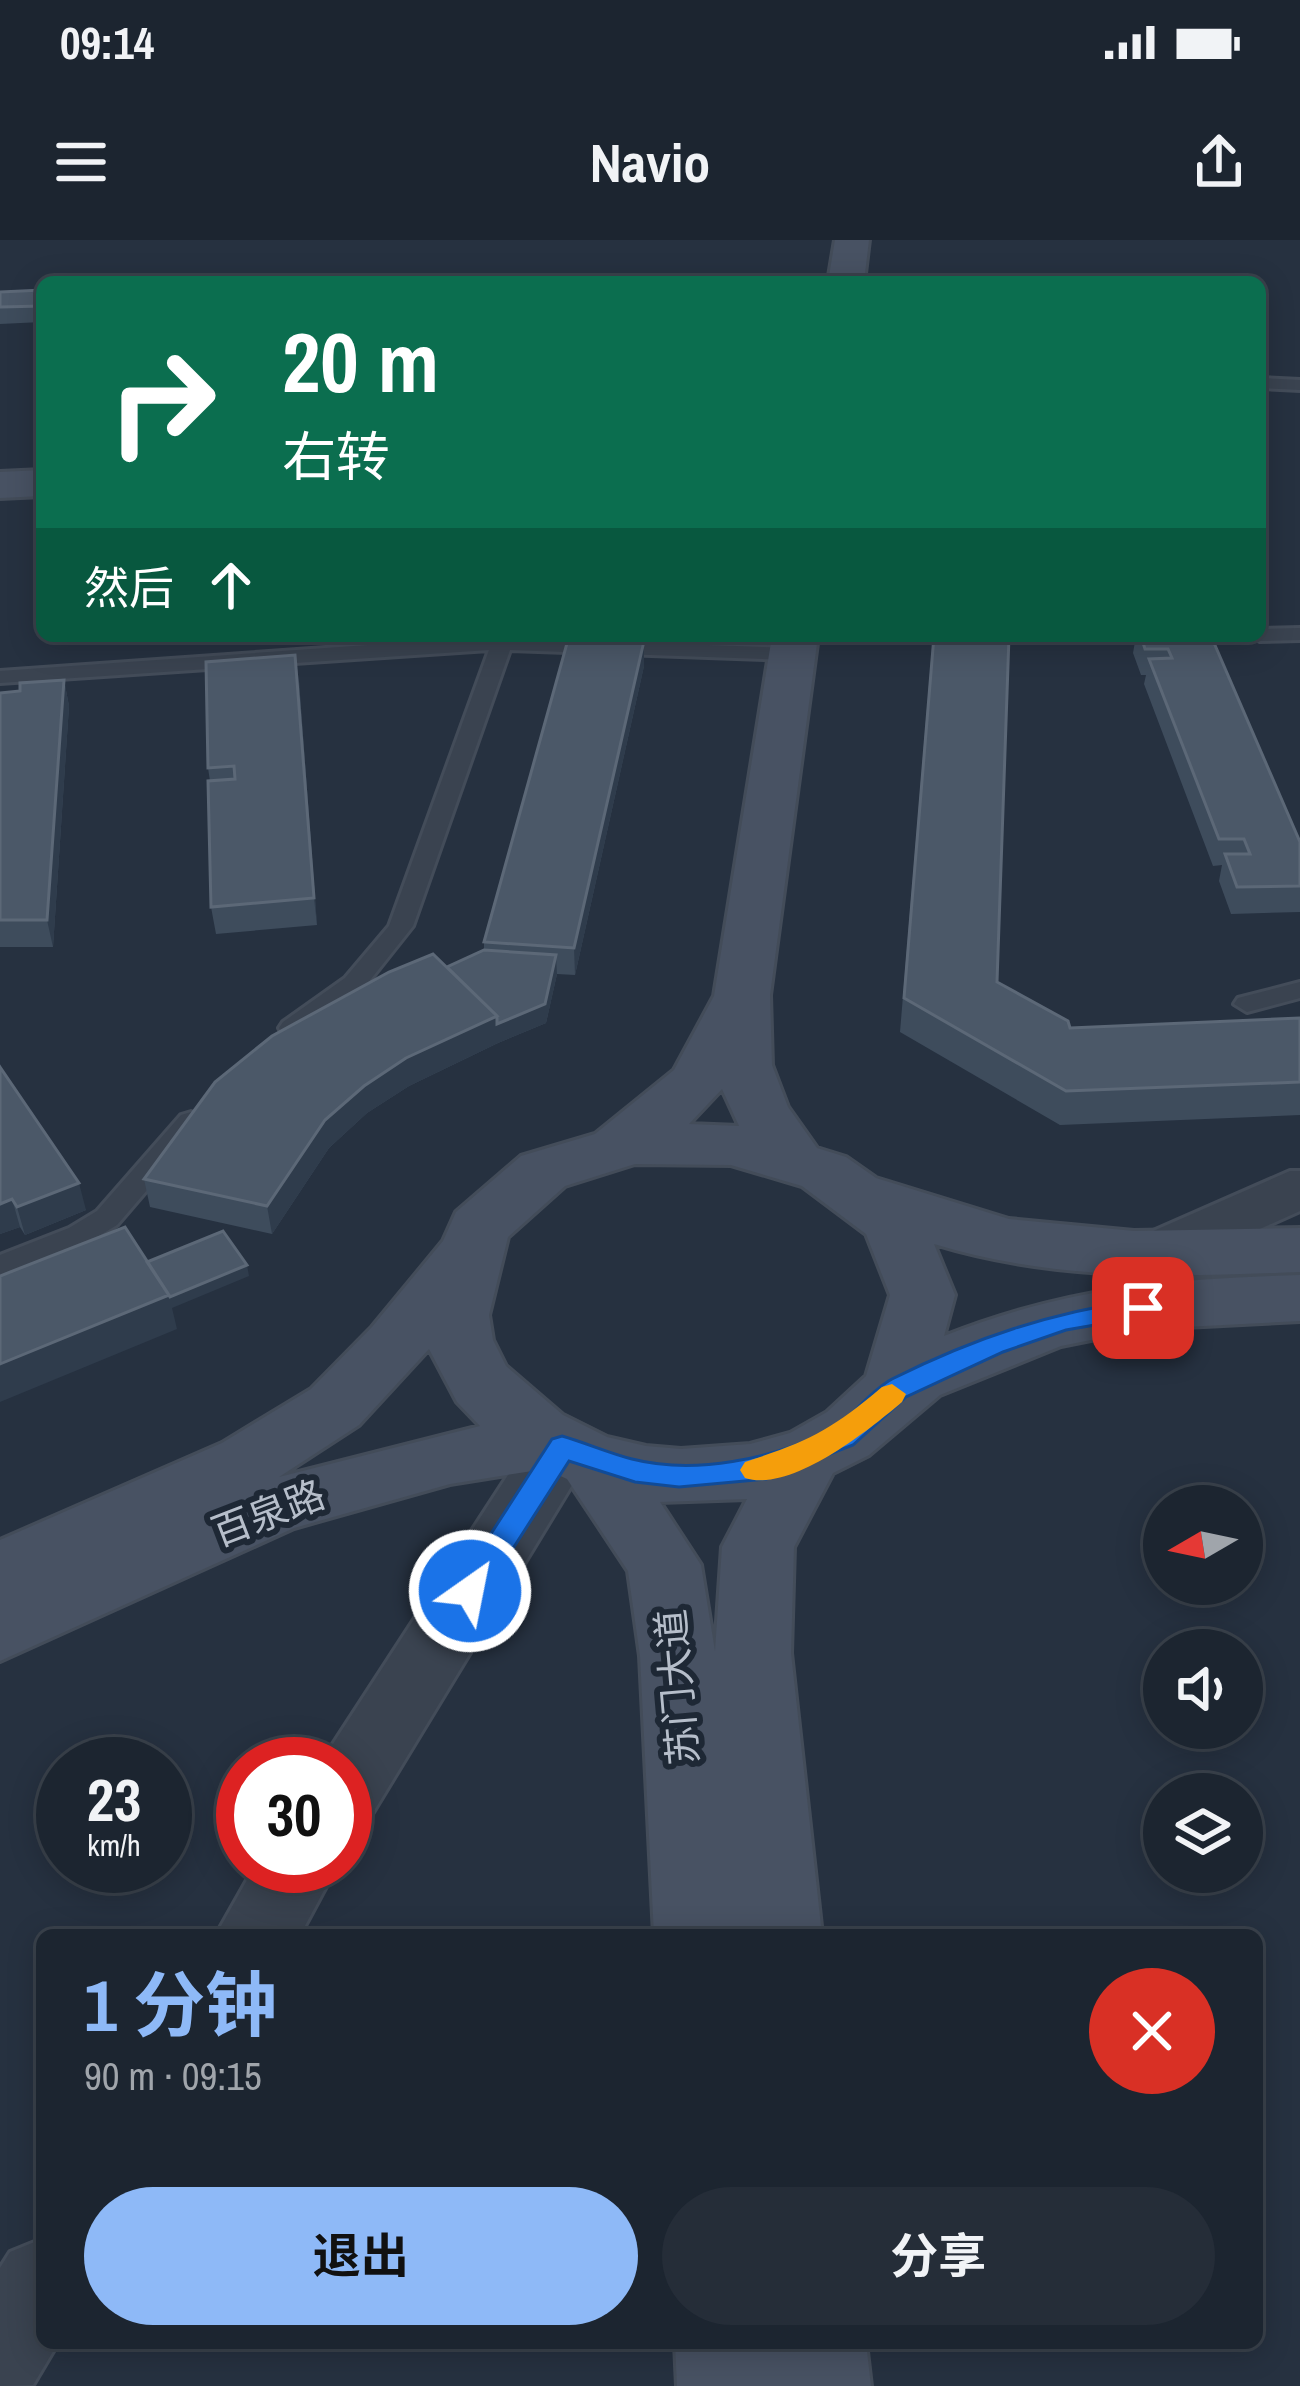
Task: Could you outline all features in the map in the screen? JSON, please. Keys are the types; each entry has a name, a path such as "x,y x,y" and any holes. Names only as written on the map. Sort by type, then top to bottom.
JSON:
{"main road":[{"path":"847,276 852,240"},
{"path":"0,485 36,483"},
{"path":"791,1156 759,1110 743,1065 742,995 793,645"},
{"path":"742,995 714,1060 679,1106 617,1146 537,1177 481,1227 464,1257 455,1289 456,1324 466,1357 485,1389 514,1418 569,1450 635,1471 724,1475 807,1455 842,1437 896,1390 994,1345 1063,1321 1184,1302 1300,1298"},
{"path":"617,1146 705,1139 791,1156 864,1196 971,1233 1050,1246 1157,1254 1300,1250"},
{"path":"864,1196 891,1223 911,1254 923,1287 924,1322 915,1357 896,1390"},
{"name":"百泉路","path":"0,1572 247,1462 335,1407 396,1345 464,1257"},
{"name":"百泉路","path":"0,1630 274,1506 450,1457 569,1450"},
{"name":"苏门大道","path":"569,1450 664,1565 678,1656 696,1929"},
{"name":"苏门大道","path":"779,1929 753,1653 758,1547 807,1455"},
{"path":"723,2349 726,2386"},
{"path":"819,2349 822,2386"}],"street":[{"path":"1157,1254 1300,1191"},
{"path":"372,1749 569,1450"},
{"path":"260,1929 282,1893"},
{"path":"0,2352 36,2294"}],"lane":[{"path":"1266,383 1300,385"},
{"path":"1266,635 1299,635"},
{"path":"273,1043 354,988 382,959 401,926 502,643"},
{"path":"0,677 502,643 793,645"},
{"path":"1247,1004 1300,990"},
{"path":"0,1266 79,1235 107,1218 208,1100"}],"building":[{"path":"36,290 36,306 0,307 0,292"},
{"path":"567,642 644,642 574,948 484,942"},
{"path":"934,642 1009,642 997,982 1068,1021 1070,1028 1300,1018 1300,1082 1066,1091 904,998"},
{"path":"1143,642 1214,642 1300,842 1300,886 1237,887 1225,854 1250,854 1244,839 1219,839 1149,659 1172,658 1168,649 1145,649"},
{"path":"295,655 314,898 211,907 208,781 235,779 234,766 208,768 206,662"},
{"path":"64,680 47,920 0,920 0,693 20,691 20,683"},
{"path":"484,950 556,955 545,1004 497,1024 497,1016 447,967"},
{"path":"433,954 497,1016 406,1058 364,1086 325,1120 267,1206 144,1179 215,1082 272,1036 389,972"},
{"path":"0,1067 79,1183 17,1207 12,1199 0,1204"},
{"path":"125,1227 169,1295 0,1364 0,1276"},
{"path":"223,1231 247,1265 170,1297 147,1262"}],"slow traffic":[{"path":"755,1470 807,1455 842,1437 892,1394"}],"route":[{"path":"470,1591 562,1447 635,1471 679,1476 766,1468 842,1437 896,1390 994,1345 1063,1321 1143,1308"}]}
